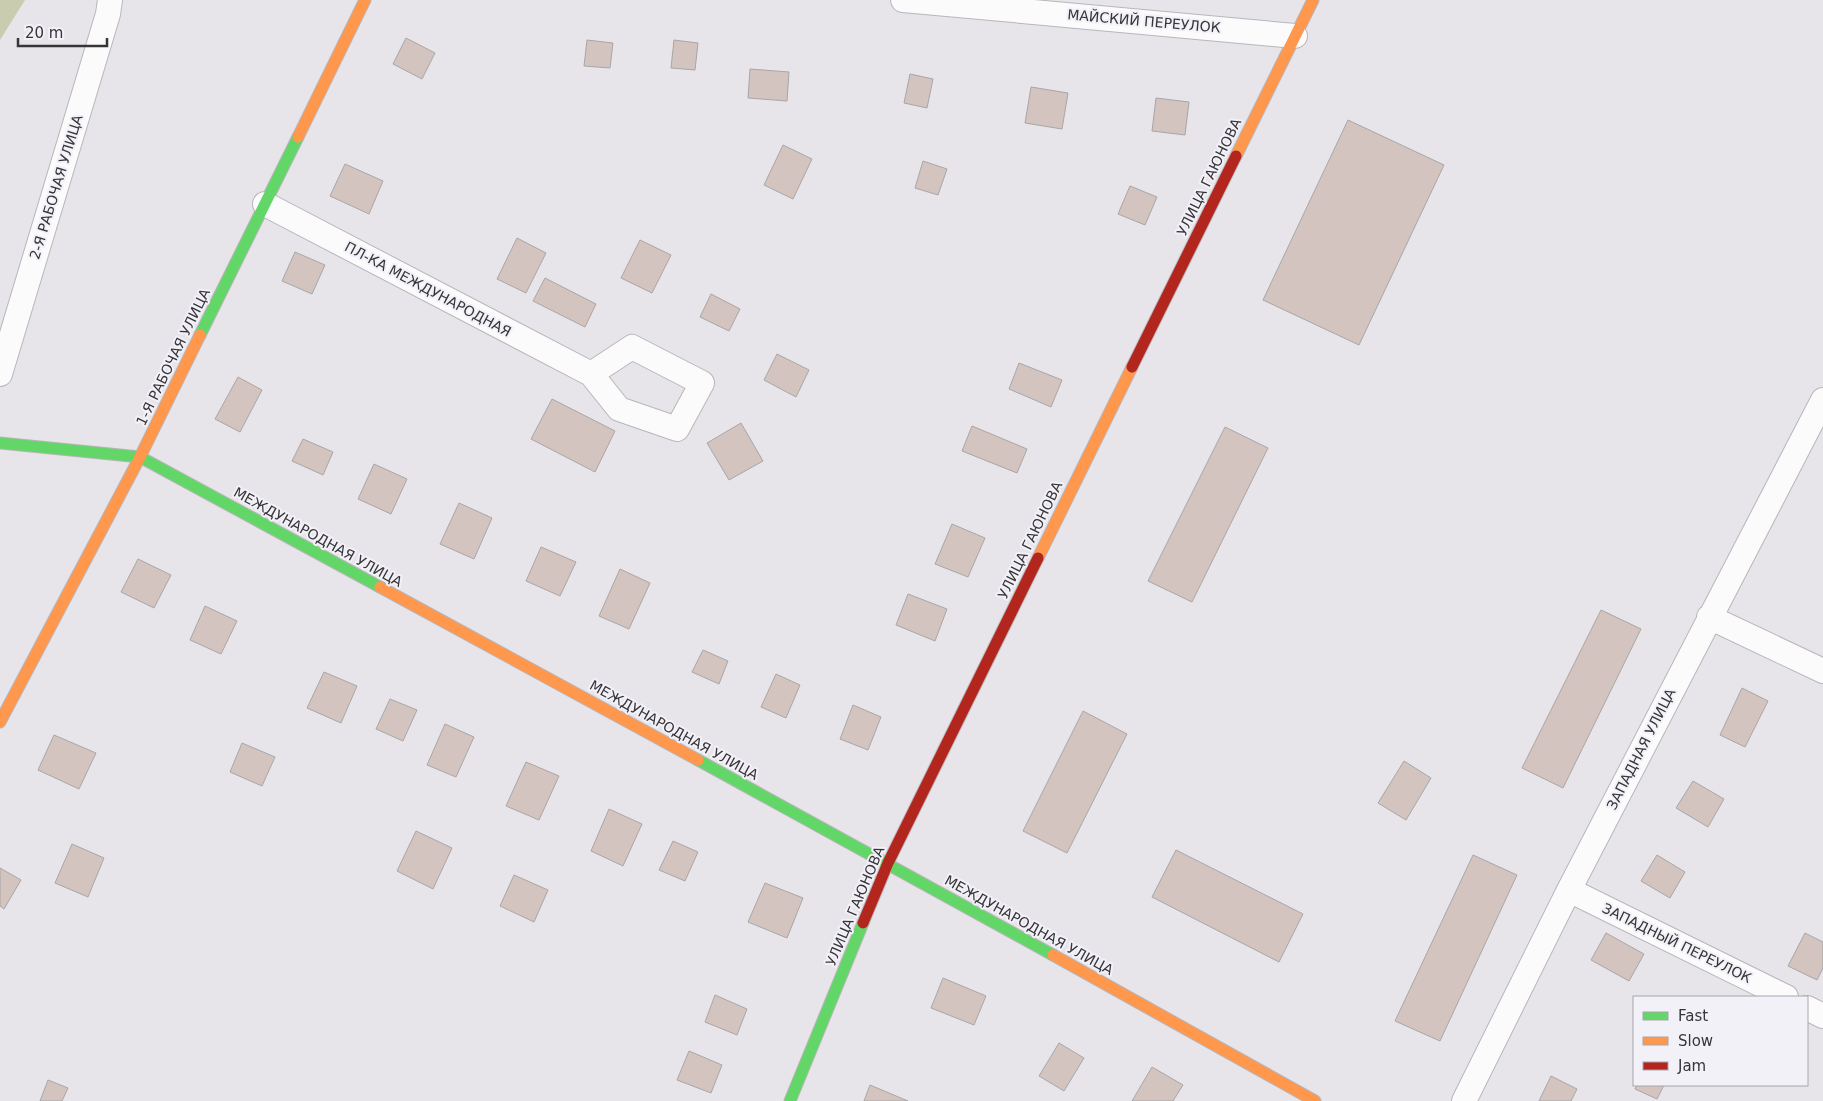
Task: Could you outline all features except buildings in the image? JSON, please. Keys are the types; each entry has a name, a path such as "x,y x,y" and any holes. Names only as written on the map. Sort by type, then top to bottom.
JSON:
{"street":[{"name":"2-Я РАБОЧАЯ УЛИЦА","path":"0,374 106,23 110,0"},
{"name":"1-Я РАБОЧАЯ УЛИЦА","path":"0,722 140,457 365,0"},
{"name":"МАЙСКИЙ ПЕРЕУЛОК","path":"903,0 1274,32 1295,36"},
{"name":"УЛИЦА ГАЮНОВА","path":"790,1101 888,863 1312,0"},
{"name":"ПЛ-КА МЕЖДУНАРОДНАЯ","path":"265,204 591,374"},
{"name":"ЗАПАДНАЯ УЛИЦА","path":"1464,1101 1569,890 1823,400"},
{"name":"МЕЖДУНАРОДНАЯ УЛИЦА","path":"0,443 140,457 888,863 1315,1101"},
{"path":"1709,617 1823,671"},
{"name":"ЗАПАДНЫЙ ПЕРЕУЛОК","path":"1569,890 1784,996"},
{"path":"1808,1008 1823,1016"}],"green space":[{"path":"0,0 25,0 0,40"}],"traffic: fast":[{"path":"200,335 298,137"},
{"path":"0,443 140,457 380,587"},
{"path":"698,760 1053,955"},
{"path":"790,1101 863,923"}],"traffic: slow":[{"path":"298,137 365,0"},
{"path":"1236,156 1313,0"},
{"path":"0,722 140,457 200,335"},
{"path":"1038,558 1132,367"},
{"path":"380,587 698,760"},
{"path":"1053,955 1315,1101"}],"traffic: jam":[{"path":"1132,367 1236,156"},
{"path":"863,923 888,863 1038,558"}]}
